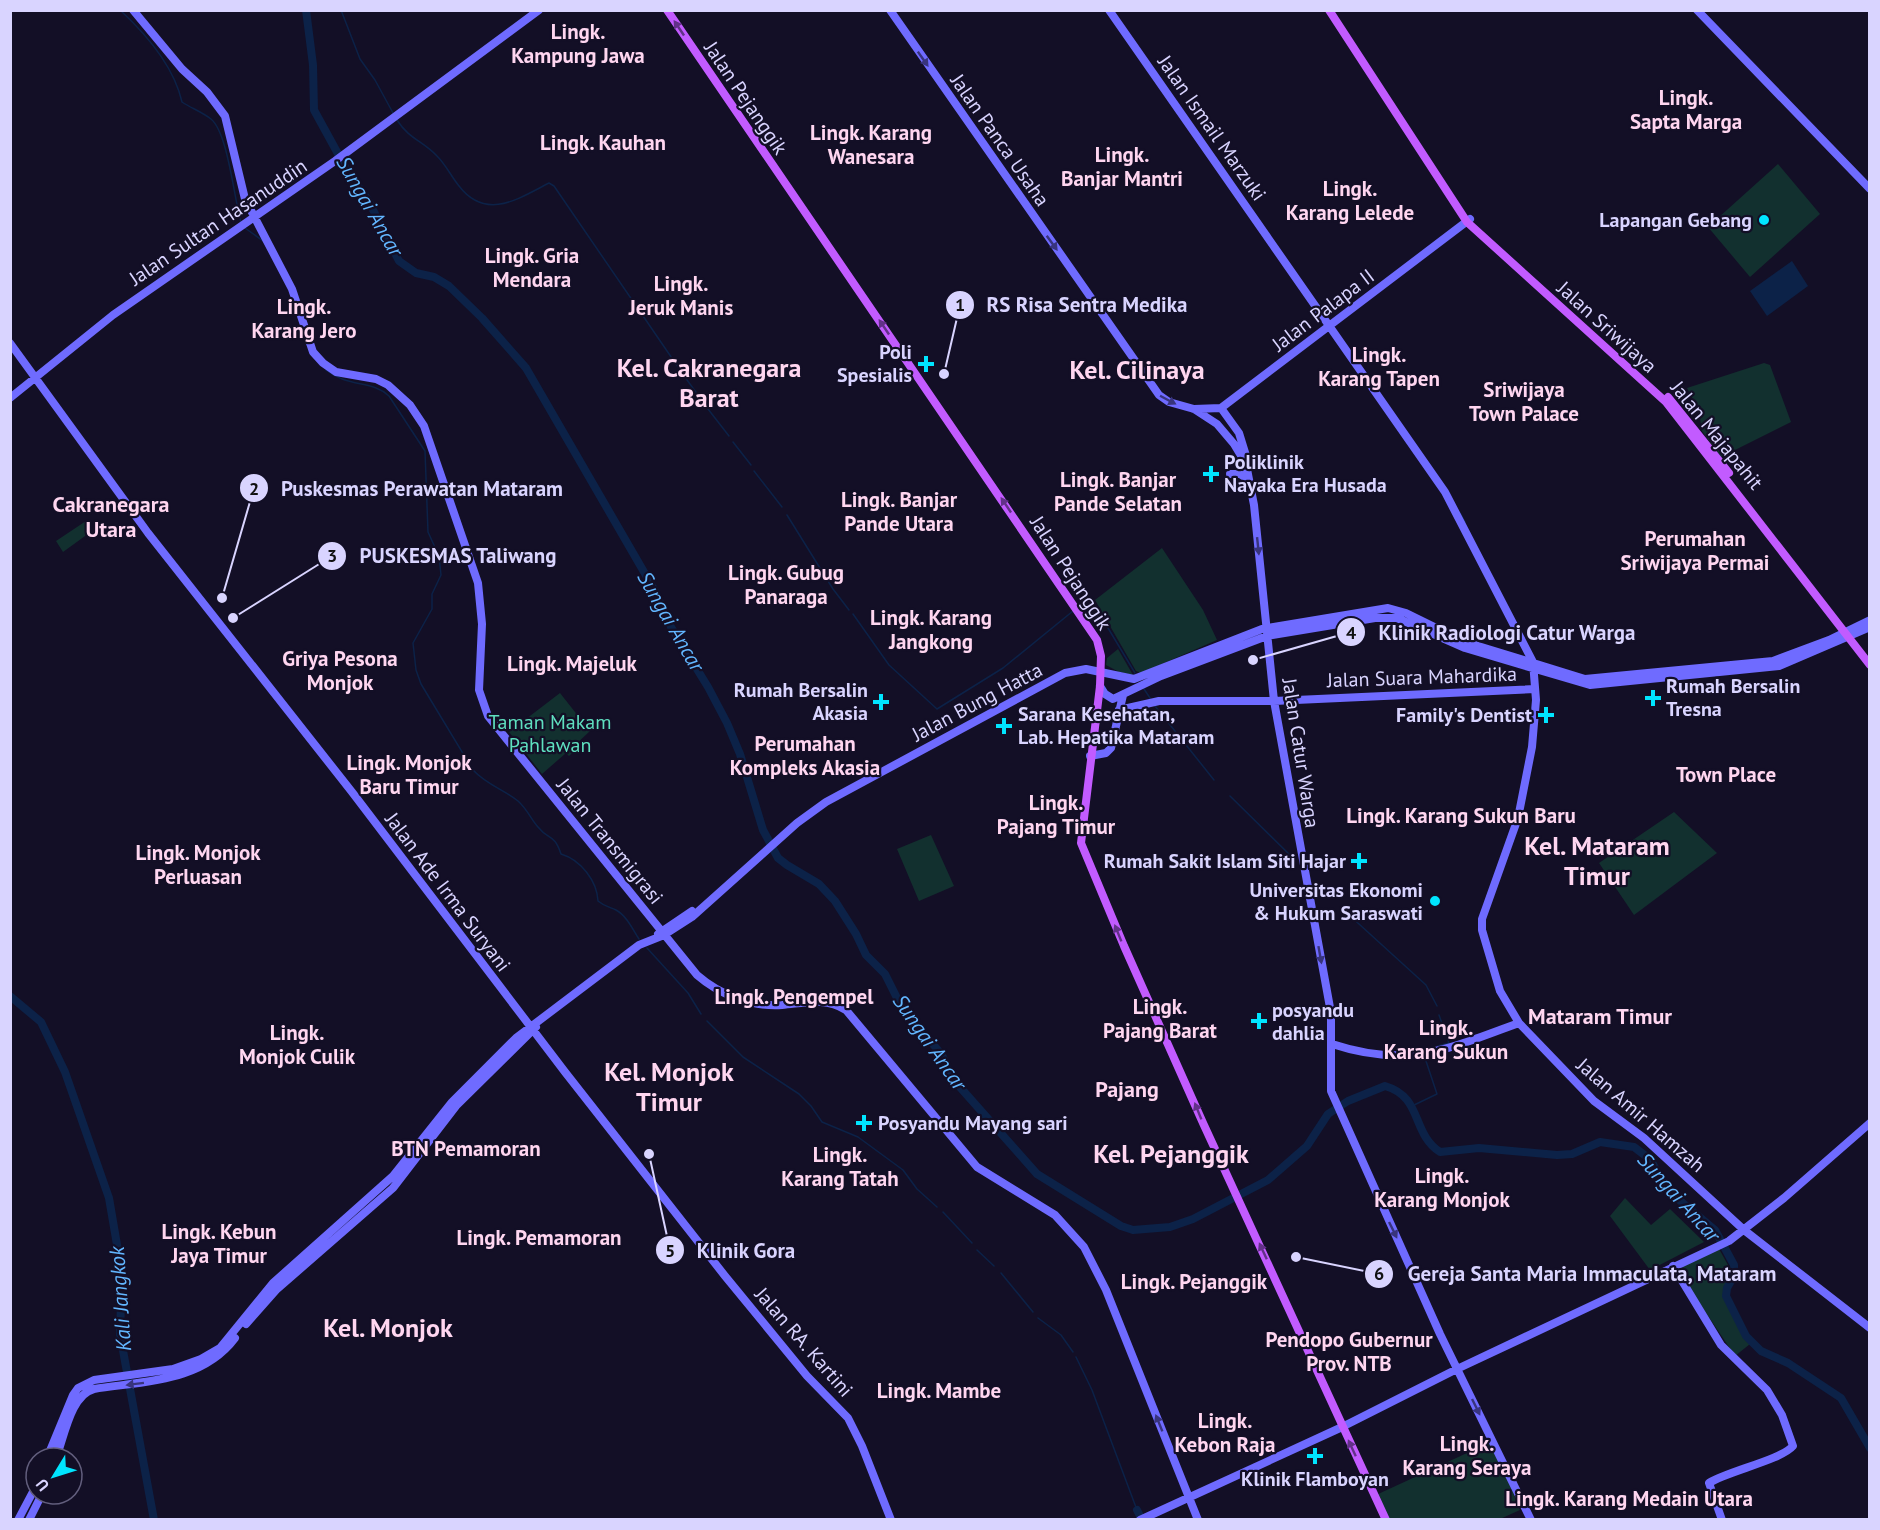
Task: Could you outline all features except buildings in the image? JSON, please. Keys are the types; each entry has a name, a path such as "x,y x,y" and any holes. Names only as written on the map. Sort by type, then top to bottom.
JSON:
{"main road":[{"name":"Jalan Pejanggik","path":"667,10 1097,640 1101,656 1100,686 1081,843 1124,946 1231,1184 1386,1520"},
{"name":"Jalan Majapahit","path":"1329,10 1468,220 1612,351 1677,405 1726,474 1850,634"},
{"path":"1850,634 1869,656"},
{"path":"1850,634 1869,665"}],"street":[{"path":"133,10 182,69 207,92 225,117 242,189 253,218"},
{"name":"Jalan Sultan Hasanuddin","path":"10,398 98,325 349,151 539,10"},
{"name":"Jalan Panca Usaha","path":"890,10 980,142 1159,395 1168,402 1194,409"},
{"name":"Jalan Ismail Marzuki","path":"1109,10 1329,324 1455,509 1533,665"},
{"path":"1697,10 1869,189"},
{"name":"Jalan Transmigrasi","path":"253,218 292,289 308,340 316,356 341,374 371,378 384,383 410,405 422,422 478,583 482,624 479,690 483,706 661,933 697,975 729,996 768,1005 826,1002 849,1012 977,1167 1046,1208 1068,1227 1084,1247 1106,1290 1198,1520"},
{"name":"Jalan Palapa II","path":"1221,408 1468,220"},
{"name":"Jalan Ade Irma Suryani","path":"10,343 148,533 524,1016 536,1024"},
{"path":"1194,409 1221,408"},
{"name":"Jalan Catur Warga","path":"1221,408 1239,433 1248,470 1274,701 1331,1013 1333,1096 1457,1369 1531,1520"},
{"path":"1194,409 1221,428 1240,452 1248,470"},
{"path":"1230,474 1240,474 1249,480"},
{"path":"1100,686 1110,698 1123,695 1137,686 1201,657 1266,632 1375,614 1424,626 1479,649 1533,665 1578,684 1773,664 1869,627"},
{"path":"1850,634 1869,620"},
{"name":"Jalan Bung Hatta","path":"702,907 834,797 962,731 1047,682 1074,671 1086,669 1134,679 1201,657"},
{"name":"Jalan Amir Hamzah","path":"1533,665 1535,688 1532,747 1518,818 1482,919 1482,930 1500,991 1519,1023 1594,1101 1644,1138 1744,1230 1869,1328"},
{"name":"Jalan Suara Mahardika","path":"1119,710 1154,701 1274,701 1535,688"},
{"path":"1090,756 1103,754 1111,748 1123,695"},
{"path":"61,1446 82,1395 90,1389 110,1382 192,1363 219,1348 258,1299 387,1193 405,1167 456,1106 536,1024 629,952 702,907"},
{"path":"672,945 674,936 683,924 702,907"},
{"path":"661,933 683,924"},
{"path":"524,1016 536,1024"},
{"path":"1332,1044 1362,1053 1415,1056 1444,1050 1519,1023"},
{"name":"Jalan RA. Kartini","path":"536,1024 725,1276 807,1376 848,1418 862,1446 891,1520"},
{"path":"1143,1518 1343,1426 1457,1369 1729,1241 1869,1123"},
{"path":"52,1446 76,1390 85,1383 160,1381 196,1368 224,1352 257,1309 300,1264"},
{"path":"1673,1266 1721,1346 1767,1390 1782,1415 1792,1441 1791,1448 1785,1453 1709,1483 1722,1520"},
{"path":"18,1520 25,1506"},
{"path":"29,1520 36,1506"}],"green space":[{"name":"Lapangan Gebang","path":"1778,164 1820,214 1750,277 1708,227"},
{"path":"1764,363 1770,365 1791,422 1721,457 1702,431 1699,412 1687,388"},
{"path":"86,521 92,531 63,552 56,541"},
{"path":"1162,548 1203,610 1217,640 1141,673 1136,671 1095,600"},
{"path":"1118,649 1133,675 1119,672 1106,665 1107,658"},
{"name":"Taman Makam Pahlawan","path":"560,693 590,731 573,747 575,750 569,756 566,753 542,774 509,732"},
{"path":"1674,812 1717,853 1634,915 1599,863"},
{"path":"931,835 954,886 919,901 897,849"},
{"path":"1625,1198 1651,1225 1670,1209 1704,1242 1650,1270 1610,1216"},
{"path":"1718,1247 1729,1267 1724,1298 1741,1332 1750,1344 1735,1356 1676,1268"},
{"path":"1493,1441 1520,1510 1500,1519 1389,1519 1376,1495"}],"water":[{"path":"1792,261 1808,286 1767,316 1750,291"}],"waterway":[{"path":"120,10 158,52 173,76 182,102 211,119 217,127 226,152 241,222"},
{"name":"Sungai Ancar","path":"306,10 313,65 314,110 348,172 368,200 399,261 416,273 434,277 449,286 482,318 526,368 655,591 671,627 727,723 740,754 763,830 778,858 819,884 835,901 866,955 885,974 901,1006 942,1055 951,1077 1037,1174 1121,1226 1133,1230 1170,1227 1193,1219 1268,1180 1307,1146 1328,1114 1348,1101 1385,1086 1406,1098 1425,1135 1440,1152 1479,1148 1557,1155 1572,1154 1600,1142 1634,1147 1651,1160 1665,1188 1715,1230 1734,1265 1734,1276 1727,1288 1726,1296 1746,1336 1761,1351 1788,1363 1841,1398 1870,1448"},
{"path":"341,10 360,59 375,80 393,113"},
{"path":"397,120 406,132 437,156 469,197 480,203 502,204 549,183 554,186 678,367"},
{"path":"245,228 263,241"},
{"path":"303,333 307,345"},
{"path":"326,370 335,376 375,388 389,396 425,451 428,532 439,556 441,575 432,594 432,609 413,643 416,670 421,684 473,770 521,804 542,831 554,840 561,854 575,861 587,872 595,886 598,901 623,916 639,939"},
{"path":"682,373 703,402"},
{"path":"708,409 729,436"},
{"path":"733,442 751,465"},
{"path":"754,471 782,507"},
{"path":"1460,513 1465,522"},
{"path":"787,515 833,589 849,610"},
{"path":"1079,607 1090,598 1135,673"},
{"path":"853,614 889,665 937,709 1003,668 1073,611"},
{"path":"1144,689 1150,698"},
{"path":"1155,706 1214,780"},
{"path":"1230,796 1293,858"},
{"path":"1348,914 1426,985 1437,1006"},
{"path":"647,948 688,993 701,1014"},
{"name":"Kali Jangkok","path":"10,996 41,1022 65,1072 109,1198 122,1274 120,1334 154,1520"},
{"path":"1438,1046 1449,1043 1439,1015"},
{"path":"707,1021 743,1057 799,1094 822,1122 858,1137 903,1170 917,1189 937,1207"},
{"path":"1412,1106 1437,1094 1425,1058"},
{"path":"943,1212 972,1243"},
{"path":"977,1250 994,1266"},
{"path":"1001,1273 1033,1312"},
{"path":"1038,1318 1061,1335 1073,1352"},
{"path":"1076,1357 1092,1390 1137,1510"},
{"path":"1137,1510 1142,1520"}],"place":[{"name":"Lapangan Gebang","path":"1764,220"},
{"name":"Poli Spesialis","path":"926,364"},
{"name":"RS Risa Sentra Medika","path":"944,374"},
{"name":"Poliklinik Nayaka Era Husada","path":"1211,474"},
{"name":"Puskesmas Perawatan Mataram","path":"222,598"},
{"name":"PUSKESMAS Taliwang","path":"233,618"},
{"name":"Klinik Radiologi Catur Warga","path":"1253,660"},
{"name":"Rumah Bersalin Tresna","path":"1653,698"},
{"name":"Rumah Bersalin Akasia","path":"881,702"},
{"name":"Family's Dentist","path":"1546,715"},
{"name":"Sarana Kesehatan, Lab. Hepatika Mataram","path":"1004,726"},
{"name":"Rumah Sakit Islam Siti Hajar","path":"1359,861"},
{"name":"Universitas Ekonomi & Hukum Saraswati","path":"1435,901"},
{"name":"posyandu dahlia","path":"1259,1021"},
{"name":"Posyandu Mayang sari","path":"864,1123"},
{"name":"Klinik Gora","path":"649,1154"},
{"name":"Gereja Santa Maria Immaculata, Mataram","path":"1296,1257"},
{"name":"Klinik Flamboyan","path":"1315,1456"}],"district":[{"name":"Lingk. Kampung Jawa","path":"578,43"},
{"name":"Lingk. Sapta Marga","path":"1686,109"},
{"name":"Lingk. Kauhan","path":"603,142"},
{"name":"Lingk. Karang Wanesara","path":"871,144"},
{"name":"Lingk. Banjar Mantri","path":"1122,166"},
{"name":"Lingk. Karang Lelede","path":"1350,200"},
{"name":"Lingk. Gria Mendara","path":"532,267"},
{"name":"Lingk. Jeruk Manis","path":"681,295"},
{"name":"Lingk. Karang Jero","path":"304,318"},
{"name":"Lingk. Karang Tapen","path":"1379,366"},
{"name":"Kel. Cilinaya","path":"1137,369"},
{"name":"Kel. Cakranegara Barat","path":"709,382"},
{"name":"Sriwijaya Town Palace","path":"1524,401"},
{"name":"Lingk. Banjar Pande Selatan","path":"1118,491"},
{"name":"Lingk. Banjar Pande Utara","path":"899,511"},
{"name":"Cakranegara Utara","path":"111,516"},
{"name":"Perumahan Sriwijaya Permai","path":"1695,550"},
{"name":"Lingk. Gubug Panaraga","path":"786,584"},
{"name":"Lingk. Karang Jangkong","path":"931,629"},
{"name":"Lingk. Majeluk","path":"572,663"},
{"name":"Griya Pesona Monjok","path":"340,670"},
{"name":"Perumahan Kompleks Akasia","path":"805,755"},
{"name":"Lingk. Monjok Baru Timur","path":"409,774"},
{"name":"Town Place","path":"1726,774"},
{"name":"Lingk. Pajang Timur","path":"1056,814"},
{"name":"Lingk. Karang Sukun Baru","path":"1461,815"},
{"name":"Kel. Mataram Timur","path":"1597,860"},
{"name":"Lingk. Monjok Perluasan","path":"198,864"},
{"name":"Lingk. Pengempel","path":"794,996"},
{"name":"Mataram Timur","path":"1600,1016"},
{"name":"Lingk. Pajang Barat","path":"1160,1018"},
{"name":"Lingk. Karang Sukun","path":"1446,1039"},
{"name":"Lingk. Monjok Culik","path":"297,1044"},
{"name":"Kel. Monjok Timur","path":"669,1086"},
{"name":"Pajang","path":"1127,1089"},
{"name":"BTN Pemamoran","path":"466,1148"},
{"name":"Kel. Pejanggik","path":"1171,1153"},
{"name":"Lingk. Karang Tatah","path":"840,1166"},
{"name":"Lingk. Karang Monjok","path":"1442,1187"},
{"name":"Lingk. Pemamoran","path":"539,1237"},
{"name":"Lingk. Kebun Jaya Timur","path":"219,1243"},
{"name":"Lingk. Pejanggik","path":"1194,1281"},
{"name":"Kel. Monjok","path":"388,1327"},
{"name":"Pendopo Gubernur Prov. NTB","path":"1349,1351"},
{"name":"Lingk. Mambe","path":"939,1390"},
{"name":"Lingk. Kebon Raja","path":"1225,1432"},
{"name":"Lingk. Karang Seraya","path":"1467,1455"},
{"name":"Lingk. Karang Medain Utara","path":"1629,1498"}]}
